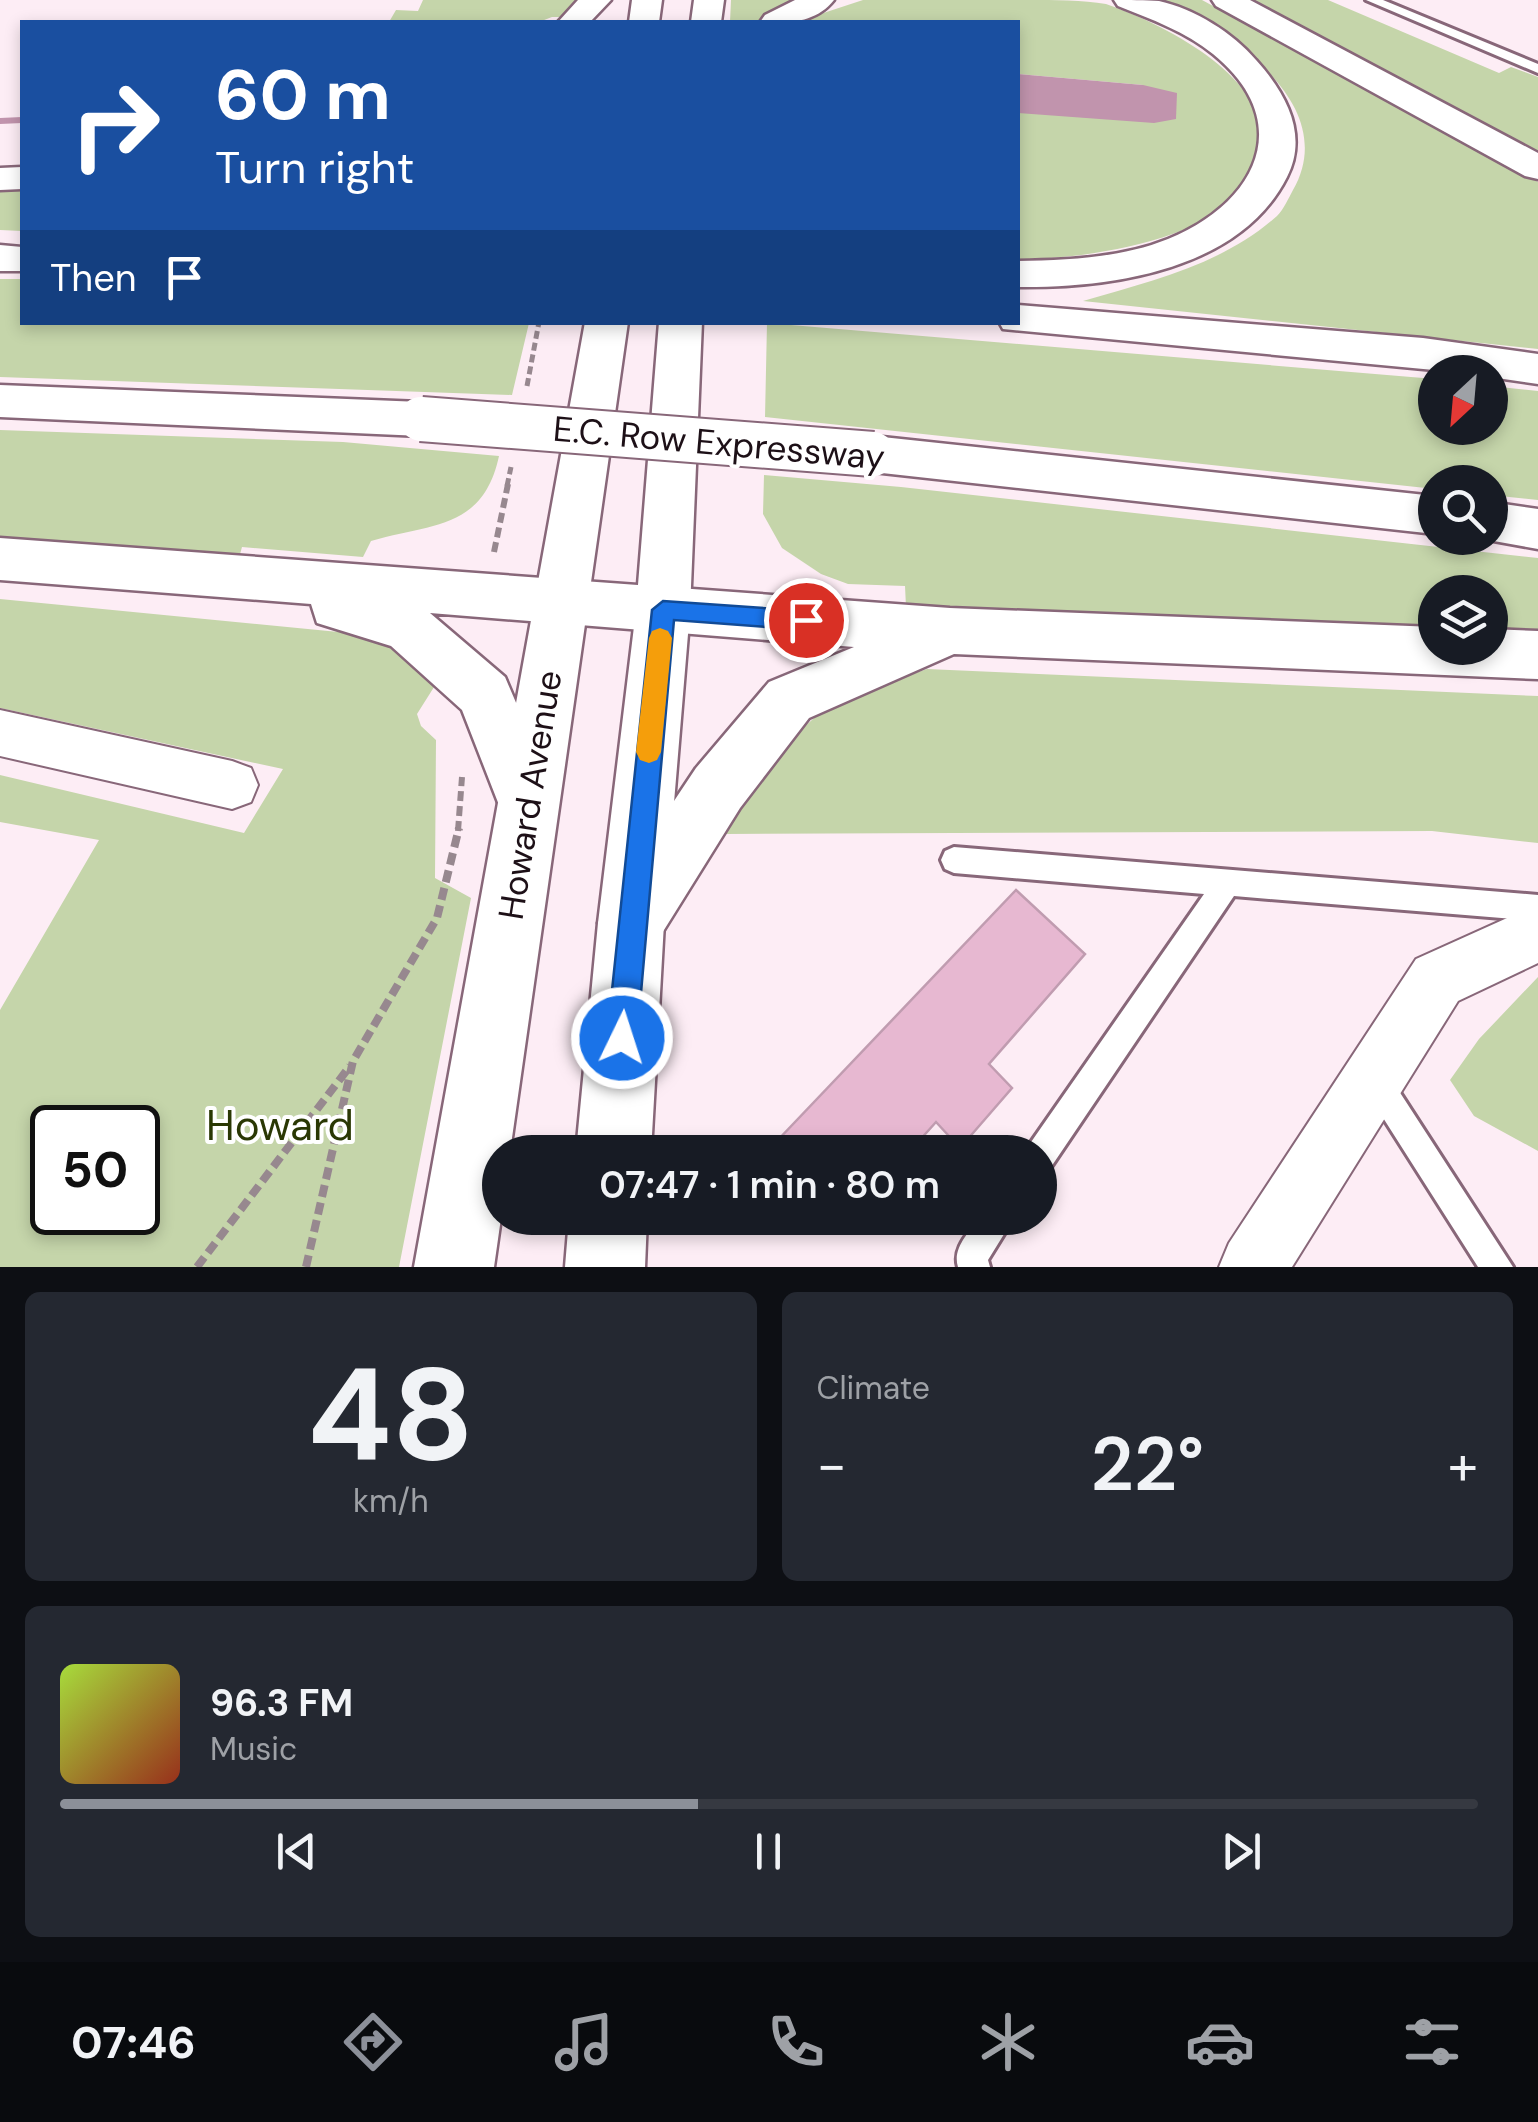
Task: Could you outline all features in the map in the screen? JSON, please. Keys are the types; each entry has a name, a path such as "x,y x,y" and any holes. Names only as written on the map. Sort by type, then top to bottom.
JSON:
{"main road":[{"path":"575,20 596,0"},
{"path":"780,20 819,0"},
{"path":"1020,274 1130,263 1183,248 1222,227 1251,204 1269,181 1279,154 1280,128 1268,97 1237,57 1205,33 1130,0"},
{"path":"1226,0 1538,168"},
{"path":"1020,319 1424,353 1538,369"},
{"name":"Howard Avenue","path":"454,1267 607,325"},
{"path":"615,1135 631,923 663,610 681,325"},
{"name":"E.C. Row Expressway","path":"0,401 421,419 873,454 1418,513"},
{"path":"1508,524 1538,528"},
{"path":"0,559 950,631 1538,655"},
{"path":"242,580 409,628 486,695 528,804"},
{"path":"631,923 718,788 790,700 950,631"},
{"path":"605,1267 607,1235"}],"street":[{"path":"0,733 232,785"},
{"path":"1253,1267 1436,980 1538,933"}],"lane":[{"path":"1372,0 1538,69"},
{"path":"954,860 1538,908"},
{"path":"1054,1135 1228,882"},
{"path":"1374,1078 1497,1267"},
{"path":"974,1267 971,1257 986,1235"}],"path":[{"path":"197,1267 353,1061 437,918 460,823 462,767"},
{"path":"306,1267 353,1061"}],"green space":[{"path":"423,0 589,0 571,17 544,20 390,20 396,10 418,11"},
{"path":"731,0 809,0 769,20 730,20"},
{"path":"863,0 1106,4 1170,33 1232,77 1253,104 1263,134 1257,166 1233,200 1189,228 1100,252 1020,259 1020,113 1041,112 1143,85 1020,74 1020,20 802,20"},
{"path":"1146,0 1202,0 1538,182 1538,349 1083,301 1185,269 1256,233 1284,207 1304,157 1302,126 1288,96 1266,70 1207,26"},
{"path":"1253,0 1328,0 1499,73 1511,67 1538,77 1538,152"},
{"path":"20,187 20,231 0,230 0,188"},
{"path":"0,279 20,279 20,325 529,325 512,395 0,377"},
{"path":"767,325 1418,378 1418,445 1508,445 1508,388 1538,391 1538,500 1508,497 1508,465 1418,465 1418,487 765,417"},
{"path":"0,430 343,442 499,456 481,498 468,511 434,526 371,541 363,557 242,547 239,558 0,538"},
{"path":"764,475 1418,545 1418,555 1538,558 1538,635 1508,633 1508,575 1418,575 1418,628 906,607 905,586 848,584 821,574 782,548 763,514"},
{"name":"Howard","path":"0,599 359,634 401,649 441,676 417,714 421,726 436,740 435,878 471,898 399,1267 0,1267 0,1010 99,840 0,822 0,775 244,833 283,769 0,708"},
{"path":"927,669 1538,696 1538,843 1432,831 725,834 776,752 831,703"},
{"path":"1538,977 1538,1151 1474,1116 1450,1080 1479,1039"}],"shaded area":[{"path":"1020,74 1143,85 1177,93 1176,119 1154,123 1020,113"}],"building":[{"path":"1016,890 1085,954 989,1064 1012,1088 971,1135 948,1135 936,1122 924,1135 783,1135"}],"waterway":[{"path":"0,121 20,120"}],"slow traffic":[{"path":"649,752 660,638"}],"route":[{"path":"622,1038 663,610 806,620"}]}
